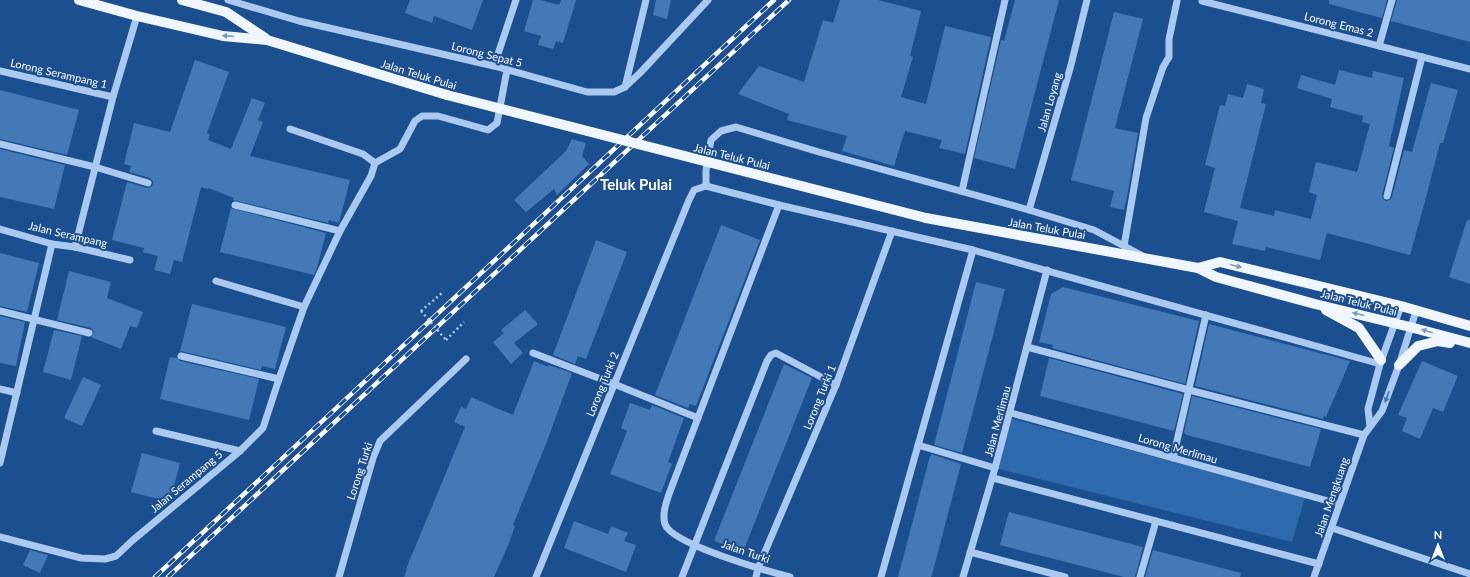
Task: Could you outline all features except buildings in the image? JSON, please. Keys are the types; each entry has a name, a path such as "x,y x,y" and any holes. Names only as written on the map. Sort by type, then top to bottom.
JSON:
{"main road":[{"name":"Jalan Teluk Pulai","path":"80,0 137,16 223,36 267,40 447,96 926,218 1198,268 1216,277 1315,304 1396,324 1410,326 1470,345"},
{"name":"Jalan Teluk Pulai","path":"182,0 226,12 267,40"},
{"name":"Jalan Teluk Pulai","path":"1198,268 1220,262 1401,306 1470,326"},
{"path":"1315,304 1359,328 1380,362"},
{"path":"1399,365 1418,346 1438,341 1470,345"}],"street":[{"name":"Lorong Sepat 5","path":"228,0 299,21 494,66 587,92 614,92 625,87 708,0"},
{"path":"494,66 516,0"},
{"path":"625,87 646,0"},
{"path":"962,191 1005,0"},
{"name":"Jalan Loyang","path":"1029,210 1071,65 1087,0"},
{"path":"1379,46 1392,0"},
{"path":"1124,246 1146,118 1163,67 1169,57 1169,39 1178,1"},
{"name":"Lorong Emas 2","path":"1202,1 1470,69"},
{"path":"75,246 113,97 137,16"},
{"path":"1387,196 1422,57"},
{"path":"290,129 364,154 375,163 400,149 415,121 422,116 438,116 488,130 498,123 507,70"},
{"name":"Lorong Serampang 1","path":"0,71 113,97"},
{"path":"1148,259 1094,230 1029,210 819,152 736,127 721,131 711,140 706,170 706,186 779,205 973,250 1380,362"},
{"path":"0,144 95,167 148,183"},
{"name":"Jalan Serampang 5","path":"0,537 81,558 105,559 116,556 133,540 240,451 263,428 304,307 340,231 371,176 375,163"},
{"name":"Lorong Turki 2","path":"536,577 689,200 694,190 706,186"},
{"path":"235,205 340,231"},
{"path":"533,353 698,418 779,205"},
{"name":"Jalan Serampang","path":"0,229 52,244 75,246 130,260"},
{"name":"Lorong Turki 1","path":"756,577 758,568 836,385 892,231"},
{"path":"0,463 52,244"},
{"path":"881,577 973,250"},
{"name":"Jalan Merlimau","path":"963,577 1011,413 1047,270"},
{"path":"216,280 304,307"},
{"path":"1370,426 1368,409 1380,362 1396,324 1401,306"},
{"path":"0,311 89,333"},
{"name":"Jalan Mengkuang","path":"1314,577 1364,435 1382,411 1399,365 1410,326 1416,311"},
{"path":"1173,458 1206,315"},
{"path":"1028,347 1364,435"},
{"path":"682,577 767,361 771,355 776,353 836,385"},
{"path":"181,356 279,379"},
{"name":"Lorong Turki","path":"339,577 373,458 380,441 466,359"},
{"path":"0,389 17,393"},
{"name":"Lorong Merlimau","path":"1011,413 1339,504"},
{"name":"Jalan Turki","path":"698,418 664,510 664,523 668,531 695,545 758,568 790,577"},
{"path":"156,431 240,451"},
{"path":"918,445 995,468"},
{"path":"992,478 1319,564"},
{"path":"1140,577 1156,521"},
{"path":"1332,528 1470,574"},
{"path":"970,552 1065,577"}],"path":[{"path":"442,292 421,311 446,340 464,322"}],"shaded area":[{"path":"1006,417 1305,497 1292,542 995,468"}],"railway":[{"path":"155,577 774,0"},
{"path":"168,577 789,0"}],"district":[{"name":"Teluk Pulai","path":"636,184"}]}
